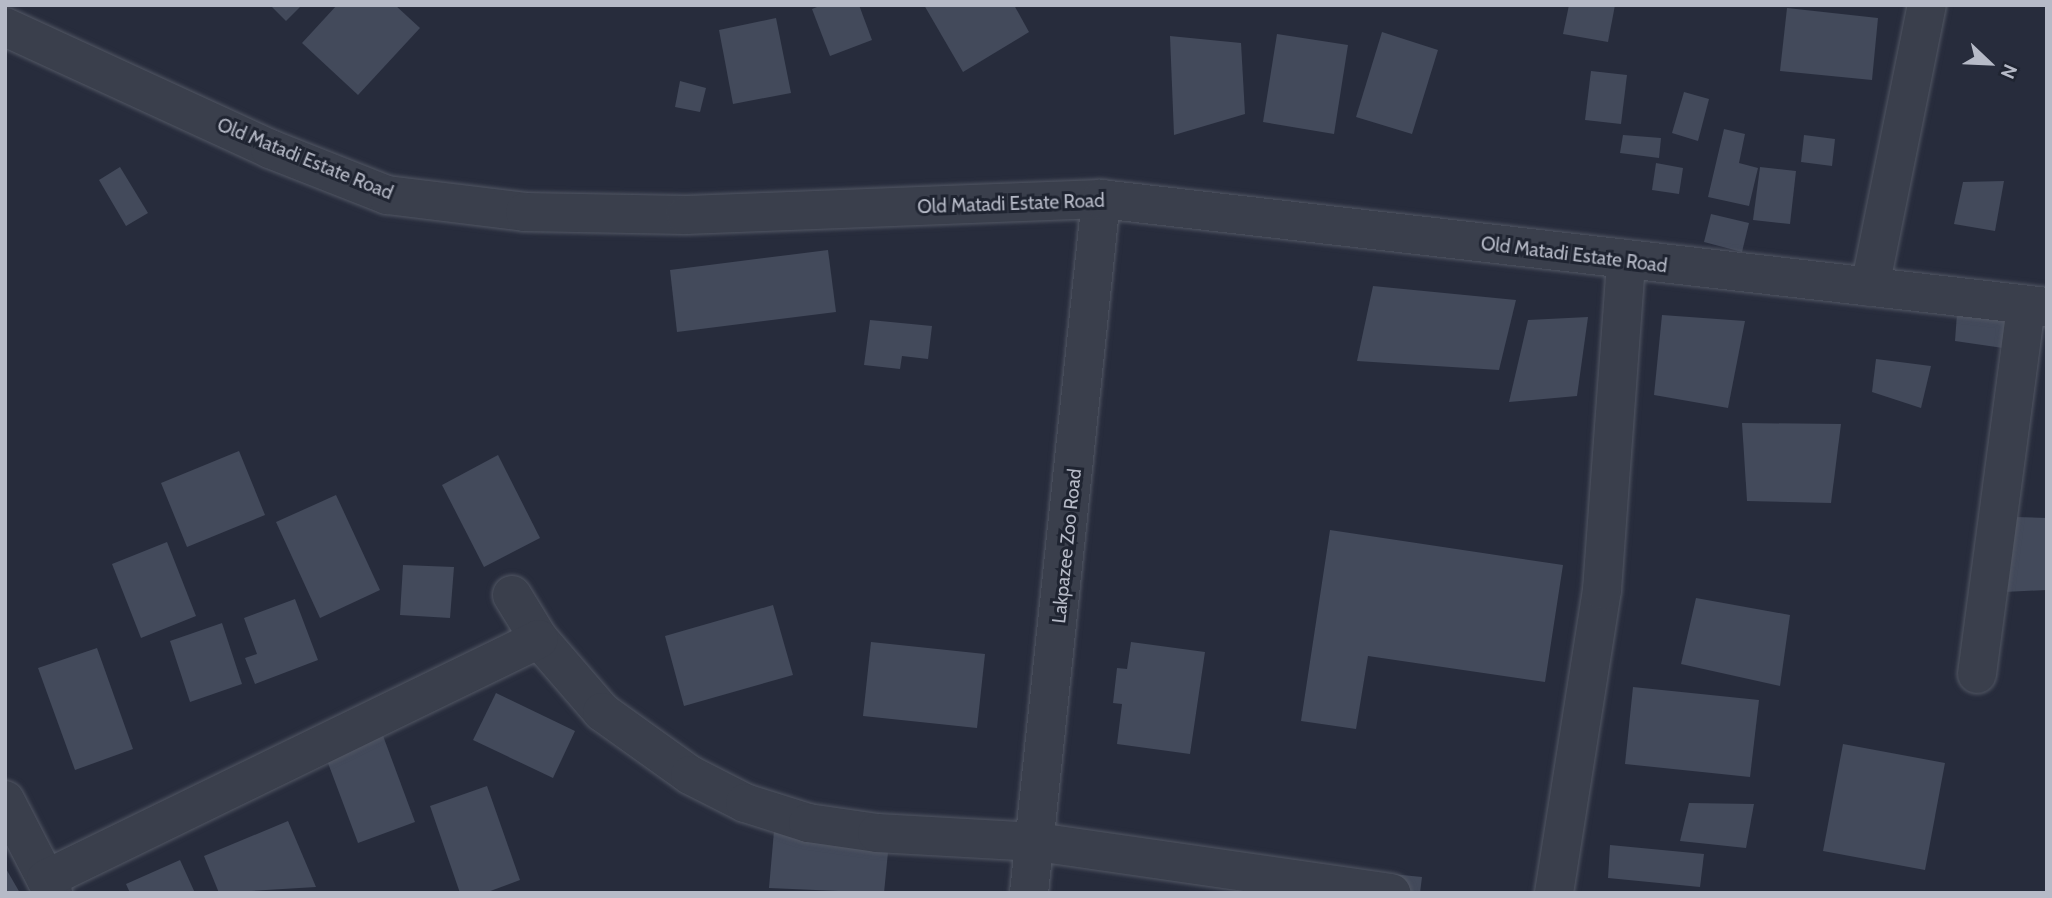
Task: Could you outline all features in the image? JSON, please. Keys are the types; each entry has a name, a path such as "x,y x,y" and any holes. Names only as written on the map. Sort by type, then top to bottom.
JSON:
{"street":[{"path":"1870,287 1927,5"},
{"name":"Old Matadi Estate Road","path":"5,27 387,195 526,212 686,215 1101,199 2037,307"},
{"name":"Lakpazee Zoo Road","path":"1029,893 1037,842 1101,199"},
{"path":"1554,893 1602,590 1626,261"},
{"path":"1977,674 2037,307"},
{"path":"512,596 539,639 602,712 690,775 745,803 807,823 877,833 1037,842 1391,893"},
{"path":"5,800 50,886 539,639"}],"building":[{"path":"270,5 302,5 286,21"},
{"path":"337,5 395,5 420,28 358,95 302,43"},
{"path":"822,5 859,5 872,40 830,56 812,9"},
{"path":"924,5 1014,5 1029,32 963,72"},
{"path":"1569,5 1615,5 1608,42 1563,34"},
{"path":"1787,8 1878,18 1872,80 1780,71"},
{"path":"776,18 791,93 733,104 719,30"},
{"path":"1382,32 1438,50 1412,134 1356,117"},
{"path":"1277,34 1348,45 1334,134 1263,122"},
{"path":"1170,36 1241,43 1245,114 1174,135"},
{"path":"1591,71 1627,75 1621,124 1585,120"},
{"path":"680,81 706,88 700,112 675,107"},
{"path":"1684,92 1709,99 1698,141 1672,133"},
{"path":"1724,129 1745,134 1739,163 1758,168 1749,206 1708,197"},
{"path":"1623,135 1661,138 1659,158 1620,153"},
{"path":"1804,135 1835,139 1832,166 1801,162"},
{"path":"1656,163 1683,168 1679,194 1652,190"},
{"path":"120,167 148,213 126,226 99,180"},
{"path":"1760,167 1796,171 1790,224 1753,220"},
{"path":"2004,181 1995,231 1954,224 1963,182"},
{"path":"1711,214 1749,223 1742,252 1704,242"},
{"path":"828,250 836,312 677,332 670,270"},
{"path":"1373,286 1516,300 1499,370 1357,361"},
{"path":"1958,300 2009,308 2003,348 1955,341"},
{"path":"1662,315 1745,321 1728,408 1654,395"},
{"path":"1588,317 1577,396 1509,402 1528,320"},
{"path":"870,320 932,326 928,359 902,356 900,369 864,365"},
{"path":"1876,359 1931,366 1921,408 1872,392"},
{"path":"1742,423 1841,424 1831,503 1747,501"},
{"path":"239,451 265,515 187,547 161,483"},
{"path":"498,455 540,538 484,567 442,485"},
{"path":"336,495 380,590 320,618 276,522"},
{"path":"2015,517 2047,518 2047,590 2004,592"},
{"path":"1330,530 1563,565 1545,682 1368,656 1356,729 1301,721"},
{"path":"167,542 196,616 141,638 112,564"},
{"path":"403,565 454,567 450,618 400,615"},
{"path":"1696,598 1790,615 1780,686 1681,664"},
{"path":"295,599 318,660 255,684 245,658 257,654 244,618"},
{"path":"773,605 793,675 684,706 665,636"},
{"path":"222,623 242,684 190,702 170,641"},
{"path":"871,642 985,654 977,728 863,716"},
{"path":"1131,642 1205,652 1190,754 1117,744 1122,704 1113,703 1117,668 1127,669"},
{"path":"97,648 133,749 75,770 38,668"},
{"path":"1633,687 1759,700 1750,777 1625,764"},
{"path":"496,693 575,731 553,778 473,740"},
{"path":"382,733 415,822 358,843 325,755"},
{"path":"1843,744 1945,763 1925,870 1823,851"},
{"path":"487,786 520,880 485,893 460,893 430,806"},
{"path":"1689,803 1754,804 1746,848 1680,841"},
{"path":"288,821 316,887 219,893 204,856"},
{"path":"774,831 889,842 884,893 769,888"},
{"path":"1610,845 1704,854 1700,887 1608,878"},
{"path":"180,860 195,893 130,893 126,884"},
{"path":"5,867 20,893 5,893"},
{"path":"1342,869 1422,877 1420,893 1339,893"}]}
